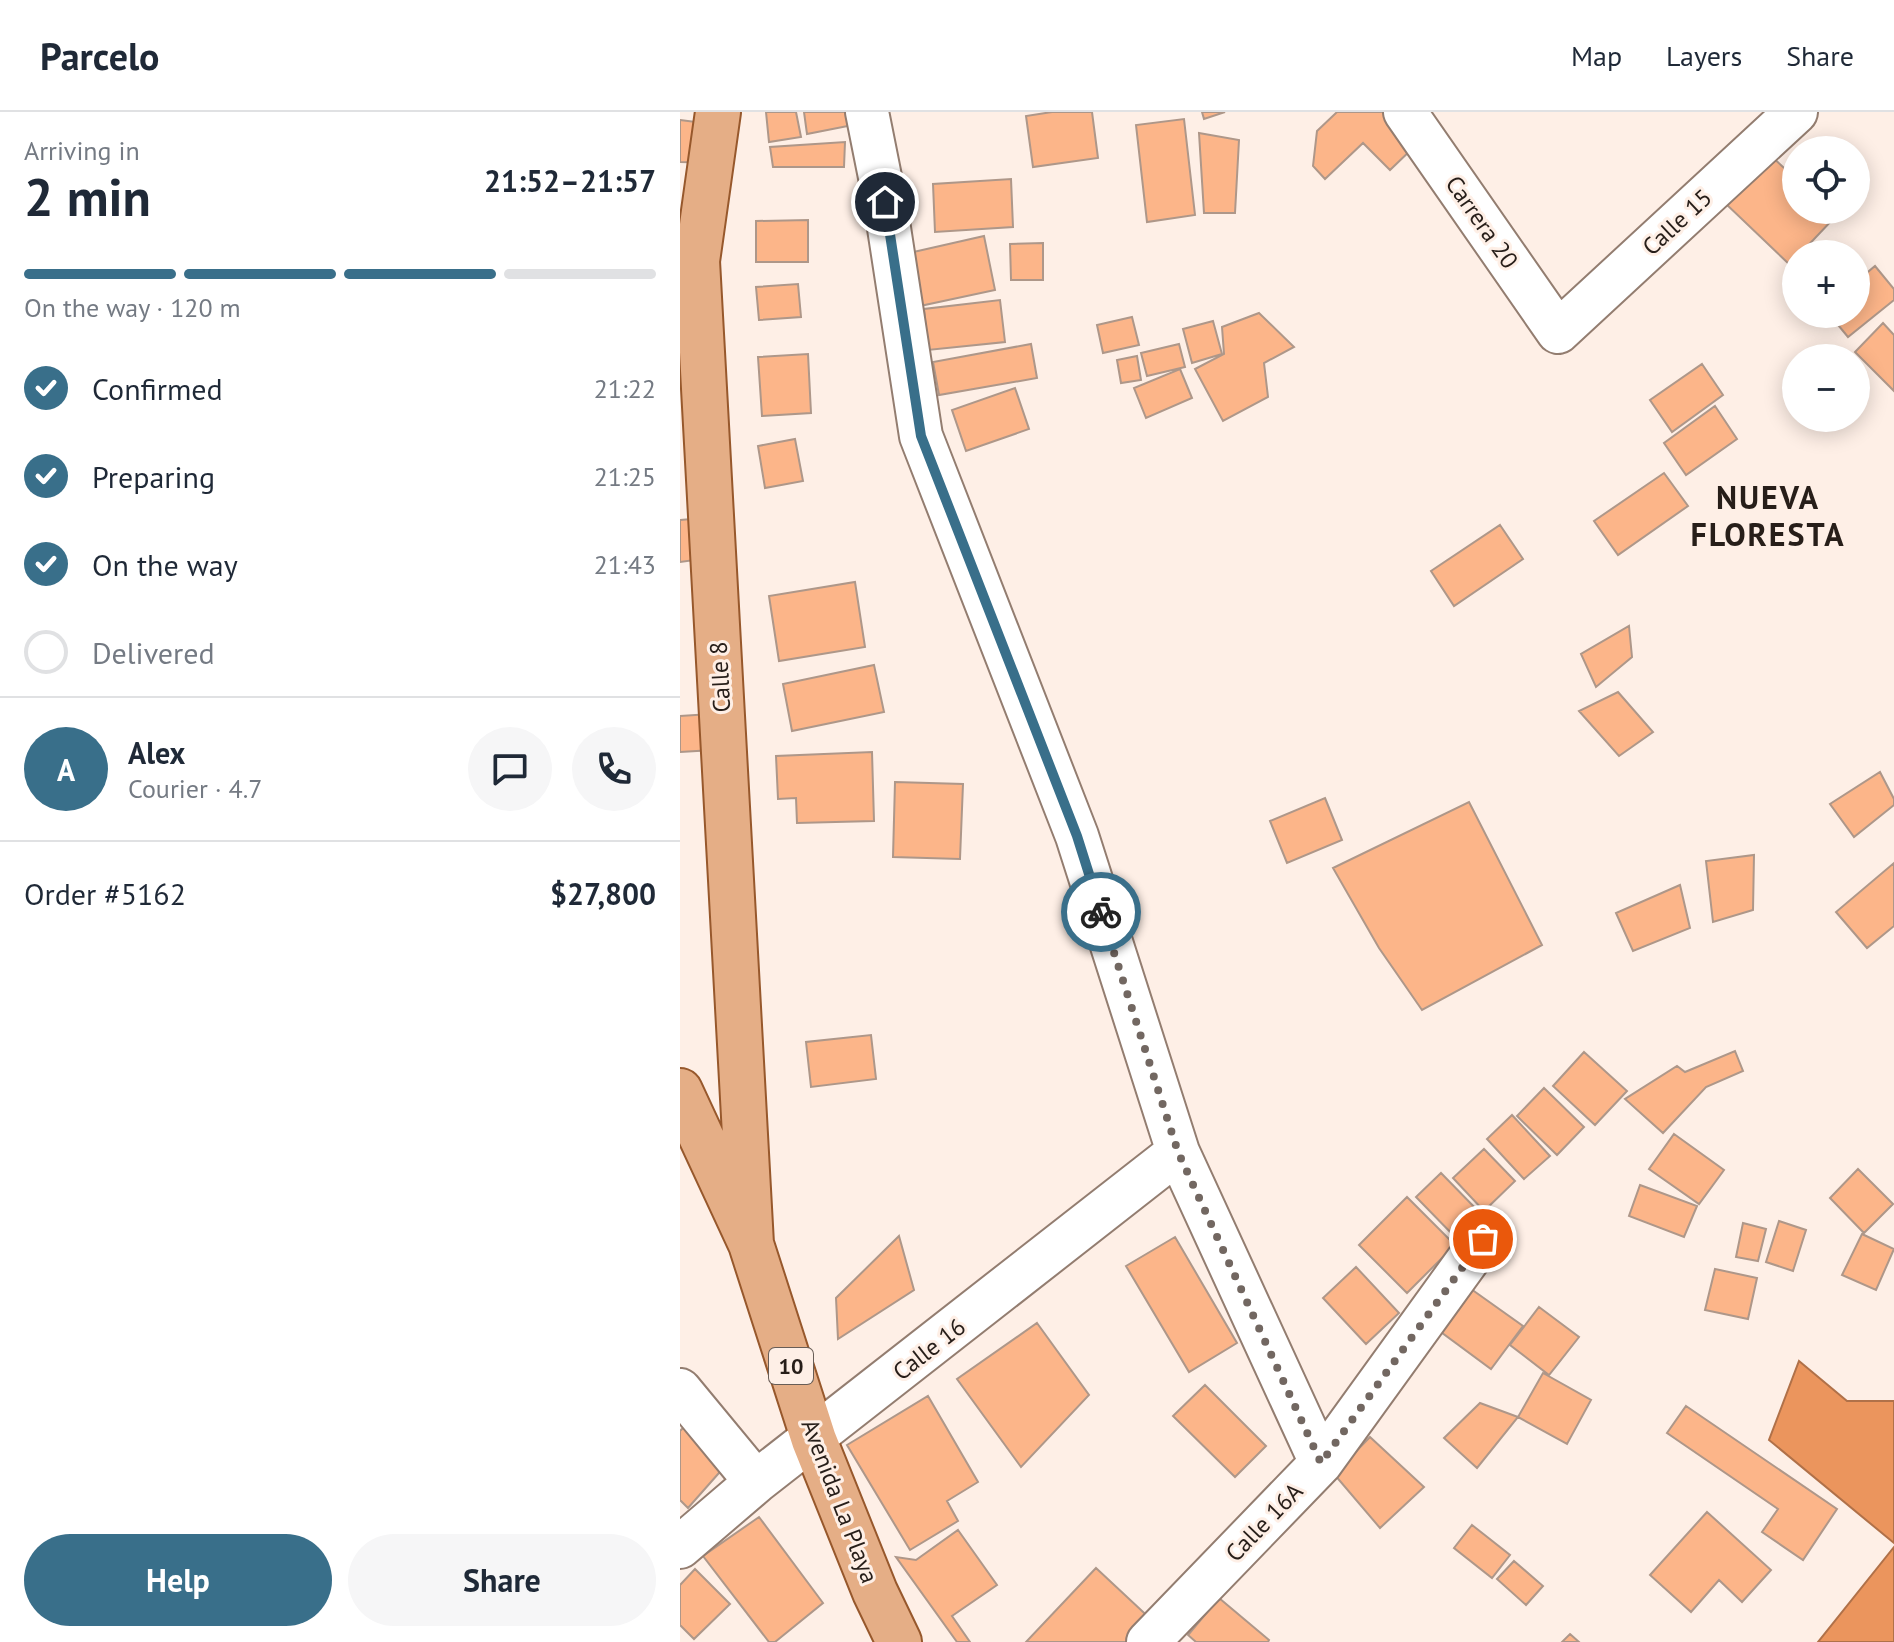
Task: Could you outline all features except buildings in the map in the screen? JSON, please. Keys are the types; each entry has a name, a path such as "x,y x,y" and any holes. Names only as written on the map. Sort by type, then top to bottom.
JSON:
{"main road":[{"name":"Calle 8","path":"718,112 688,260 751,1244"},
{"name":"Avenida La Playa","path":"680,1091 751,1244 814,1440 875,1592 899,1642"}],"street":[{"path":"867,112 885,202 921,436 1077,836 1178,1152 1321,1463"},
{"name":"Carrera 20","path":"1405,112 1558,332"},
{"name":"Calle 15","path":"1558,332 1796,112"},
{"name":"Calle 16","path":"680,1547 756,1482 814,1440 1178,1152"},
{"name":"Calle 16A","path":"1148,1642 1321,1463 1483,1239"},
{"path":"680,1390 756,1482"}],"shaded area":[{"path":"1799,1361 1847,1401 1894,1401 1894,1543 1769,1440"},
{"path":"1894,1547 1894,1642 1818,1642"}],"way so far":[{"path":"1101,912 1178,1152 1321,1463 1483,1239"}],"district":[{"name":"NUEVA FLORESTA","path":"1768,516"}],"route":[{"path":"885,202 921,436 1077,836 1101,912"}]}
